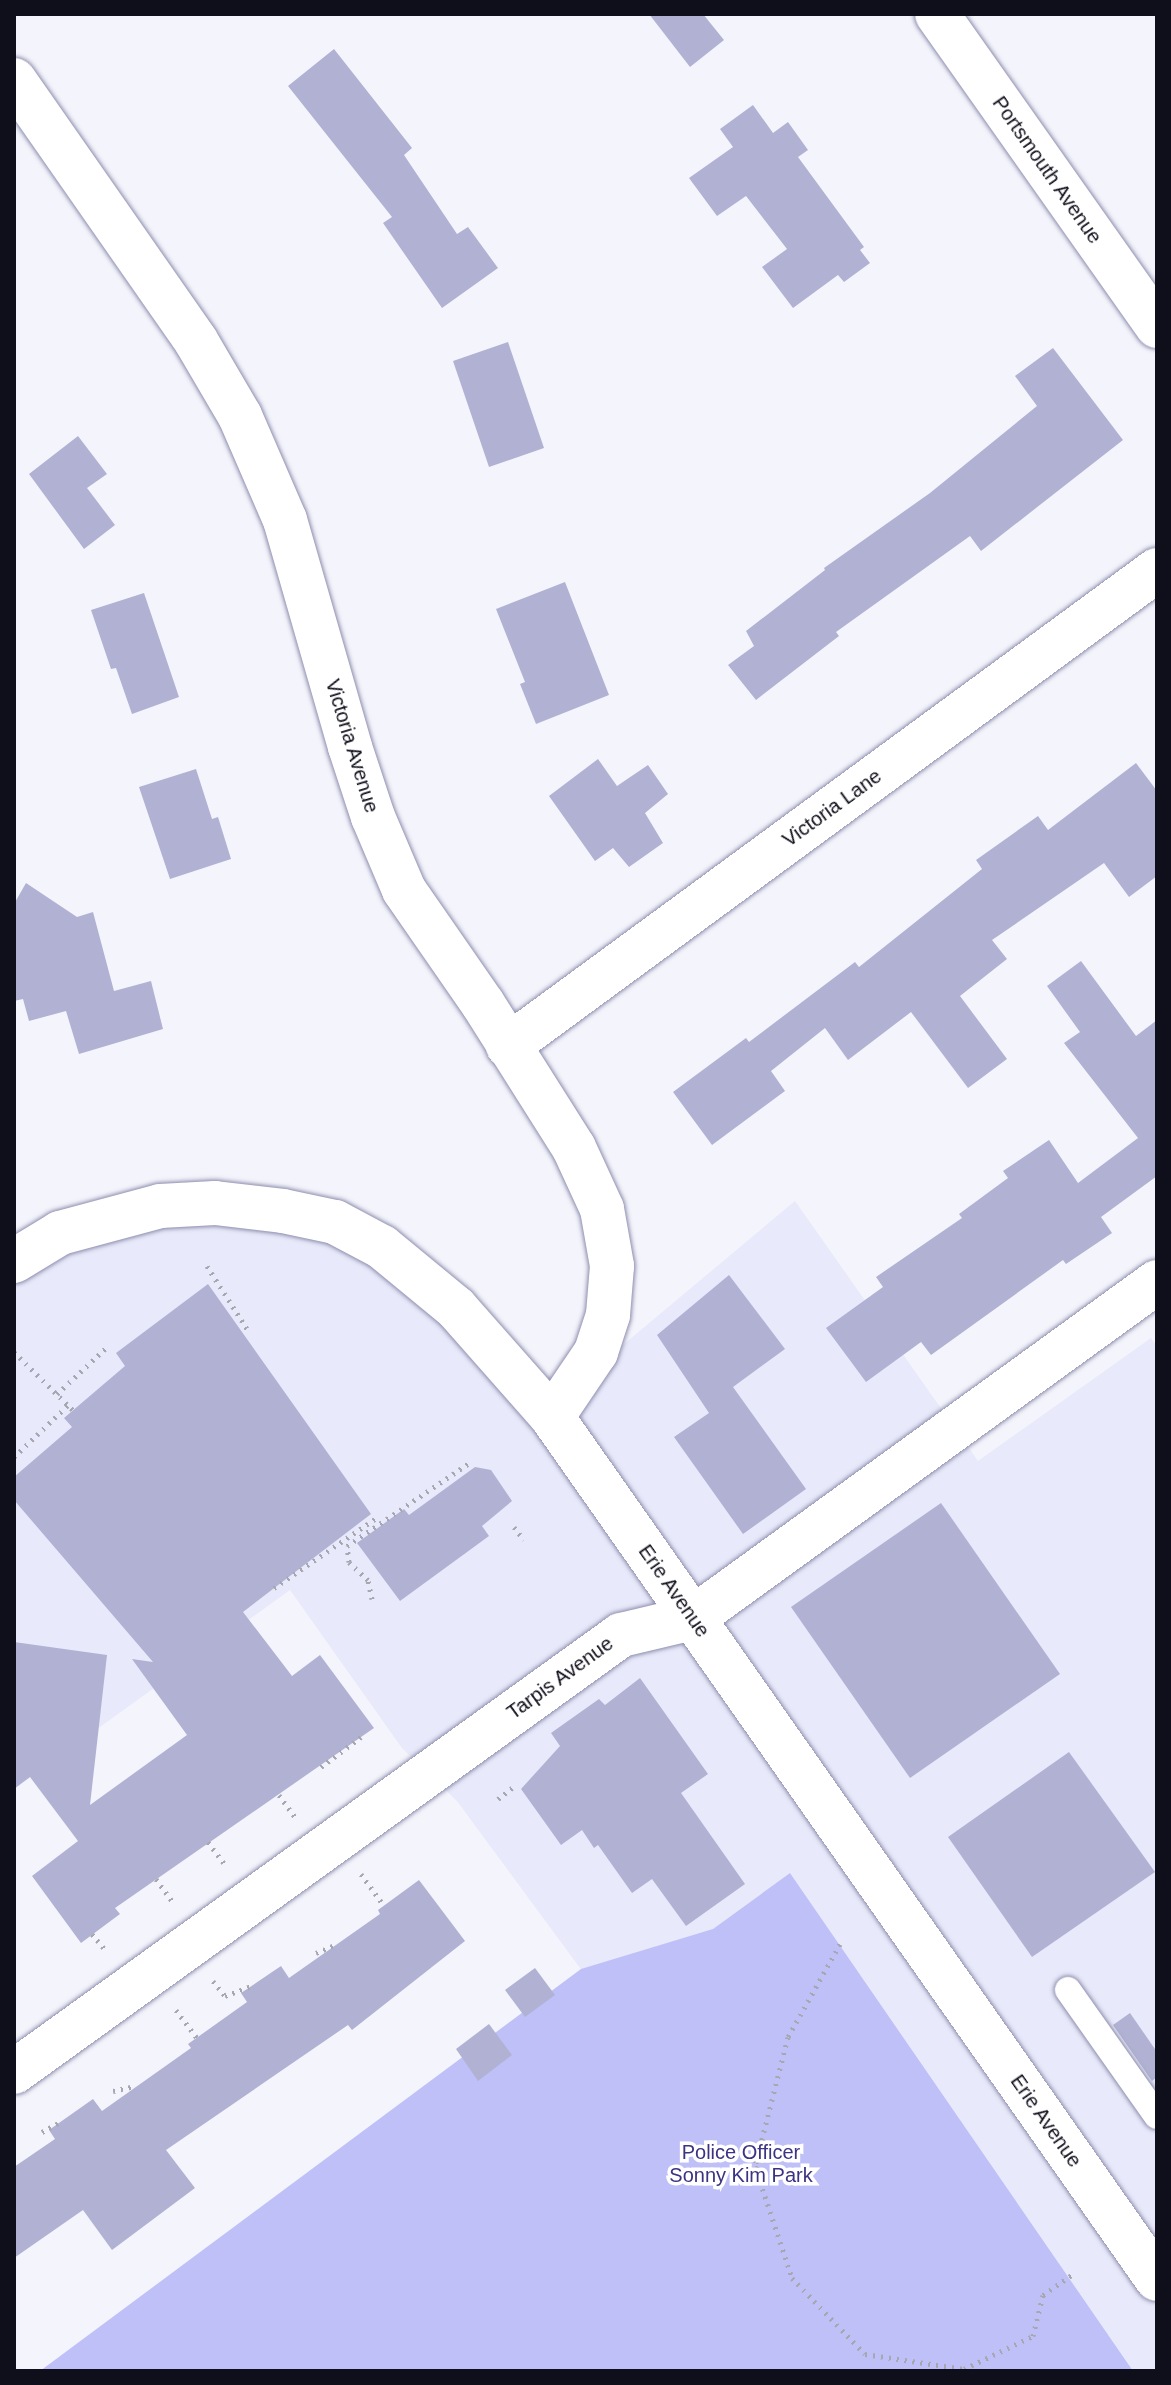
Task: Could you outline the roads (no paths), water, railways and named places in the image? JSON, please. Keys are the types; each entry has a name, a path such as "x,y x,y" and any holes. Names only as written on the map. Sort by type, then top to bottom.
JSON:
{"street":[{"name":"Portsmouth Avenue","path":"937,14 1157,326"},
{"name":"Victoria Avenue","path":"14,80 196,341 240,416 285,520 373,817 404,890 574,1148 602,1209 612,1266 608,1315 596,1352 552,1417"},
{"name":"Victoria Lane","path":"508,1046 1157,570"},
{"name":"Erie Avenue","path":"14,1261 60,1233 160,1206 215,1203 283,1211 335,1222 382,1247 456,1308 552,1417 1157,2279"},
{"name":"Tarpis Avenue","path":"14,2072 621,1635 693,1618 1157,1282"}],"lane":[{"path":"1068,1990 1157,2116"}],"park label":[{"name":"Police Officer Sonny Kim Park","path":"741,2164"}]}
